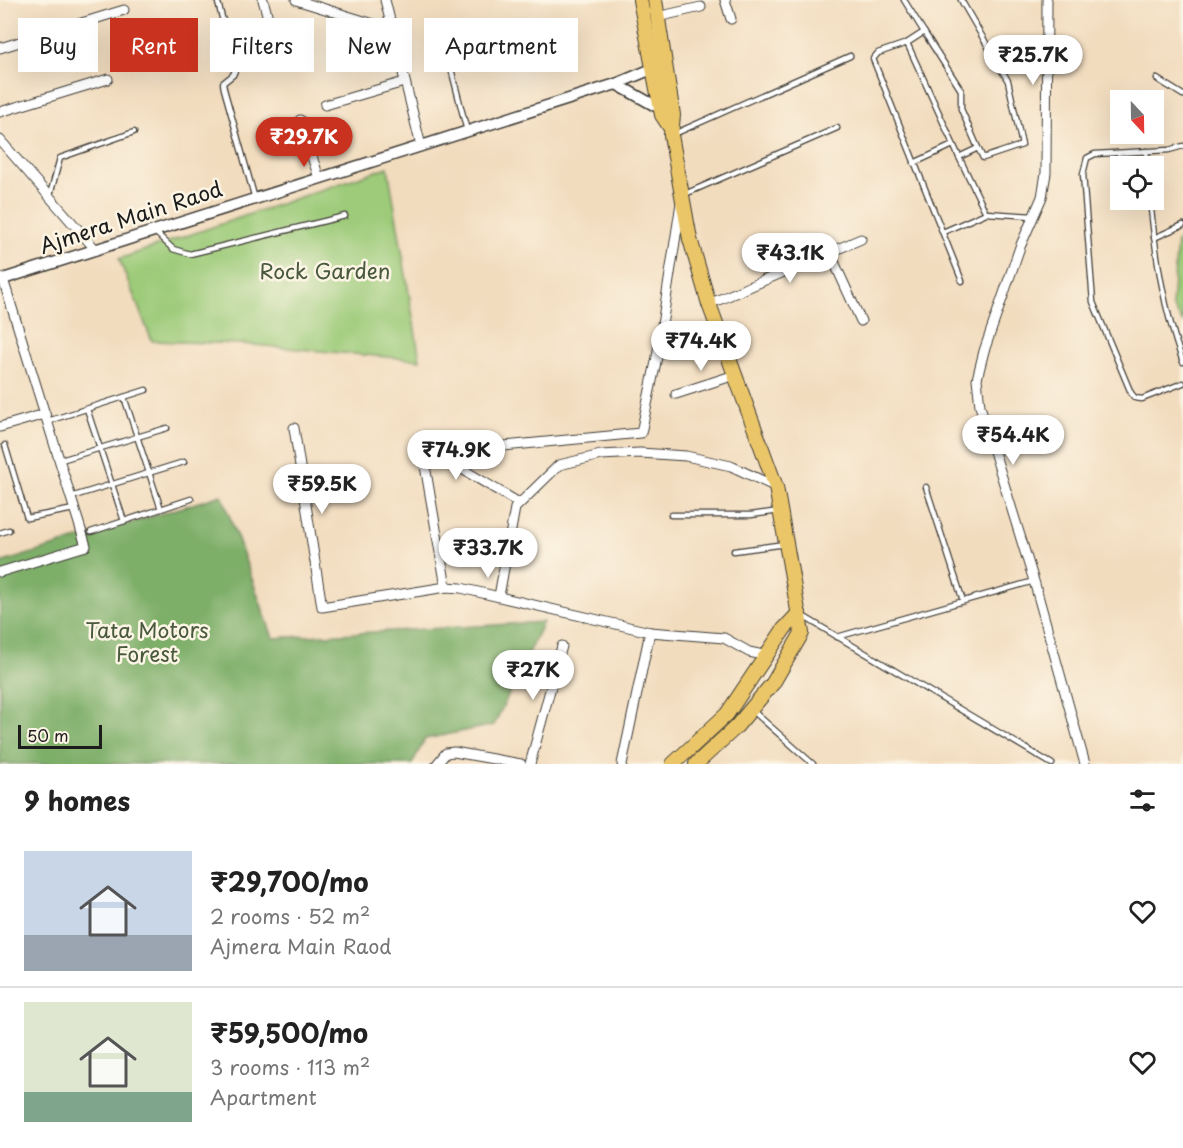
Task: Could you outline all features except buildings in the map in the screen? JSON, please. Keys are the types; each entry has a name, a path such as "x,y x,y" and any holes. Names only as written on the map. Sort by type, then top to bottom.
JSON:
{"main road":[{"path":"640,0 659,66 690,239 709,304 776,487 788,543 801,633 773,683 751,709 696,764"},
{"path":"655,0 659,66"},
{"path":"673,764 727,714 784,629 799,613"}],"street":[{"path":"263,0 268,18"},
{"path":"296,0 354,18"},
{"path":"385,0 390,18"},
{"path":"725,0 731,19"},
{"path":"1047,0 1046,173 1042,197 1020,247 977,379 980,406 1034,581 1085,764"},
{"path":"657,17 700,7"},
{"path":"0,48 124,10"},
{"name":"Ajmera Main Raod","path":"1,279 616,84 659,66"},
{"path":"402,72 421,146"},
{"path":"0,112 108,79"},
{"path":"325,105 404,82"},
{"path":"616,84 666,108"},
{"path":"300,120 319,178"},
{"path":"0,140 96,249"},
{"path":"519,503 445,459 441,452 641,434 657,357 682,195"},
{"path":"709,304 861,239"},
{"path":"830,253 861,321"},
{"path":"0,572 86,546 1,279"},
{"path":"676,394 735,375"},
{"path":"0,427 46,418"},
{"path":"294,428 322,607 446,587 499,596 650,632 724,638 749,652 768,656"},
{"path":"499,596 512,515 519,503 559,465 601,455 640,453 686,456 731,466 776,487"},
{"path":"424,460 446,587"},
{"path":"622,764 650,632"},
{"path":"530,764 562,646"},
{"path":"437,764 446,753 454,752 521,764"}],"lane":[{"path":"904,0 961,90 961,109 983,159 1022,145 1008,81 962,0"},
{"path":"218,3 236,68 233,75 223,83 224,89 255,199"},
{"path":"924,32 907,43 878,53 873,59 962,281"},
{"path":"907,43 986,213"},
{"path":"671,131 850,56"},
{"path":"452,72 467,131"},
{"path":"1157,79 1183,95"},
{"path":"682,195 837,128"},
{"path":"49,197 60,158 134,132"},
{"path":"914,163 953,145"},
{"path":"1183,146 1095,154 1087,158 1084,165 1091,293 1135,398 1152,396 1183,383"},
{"path":"959,157 978,148"},
{"path":"1146,151 1147,156"},
{"path":"1151,210 1168,321 1183,362"},
{"path":"943,232 986,213 1033,216"},
{"path":"154,231 173,249 190,254 345,216"},
{"path":"1154,238 1183,225"},
{"path":"46,418 87,409 146,390"},
{"path":"124,397 161,508"},
{"path":"87,409 124,521"},
{"path":"59,461 167,428"},
{"path":"5,446 27,518 74,509"},
{"path":"71,497 183,462"},
{"path":"926,487 963,601"},
{"path":"91,532 191,499"},
{"path":"670,515 752,515 781,510"},
{"path":"0,533 9,530"},
{"path":"734,551 788,543"},
{"path":"837,637 1034,581"},
{"path":"799,613 1052,764"},
{"path":"751,709 784,742 813,764"}],"green space":[{"name":"Rock Garden","path":"388,167 420,360 243,344 152,341 119,259"},
{"path":"1183,240 1183,322 1172,306 1177,242"},
{"name":"Tata Motors Forest","path":"222,495 273,638 543,622 494,725 425,739 412,764 0,764 0,563"}]}
